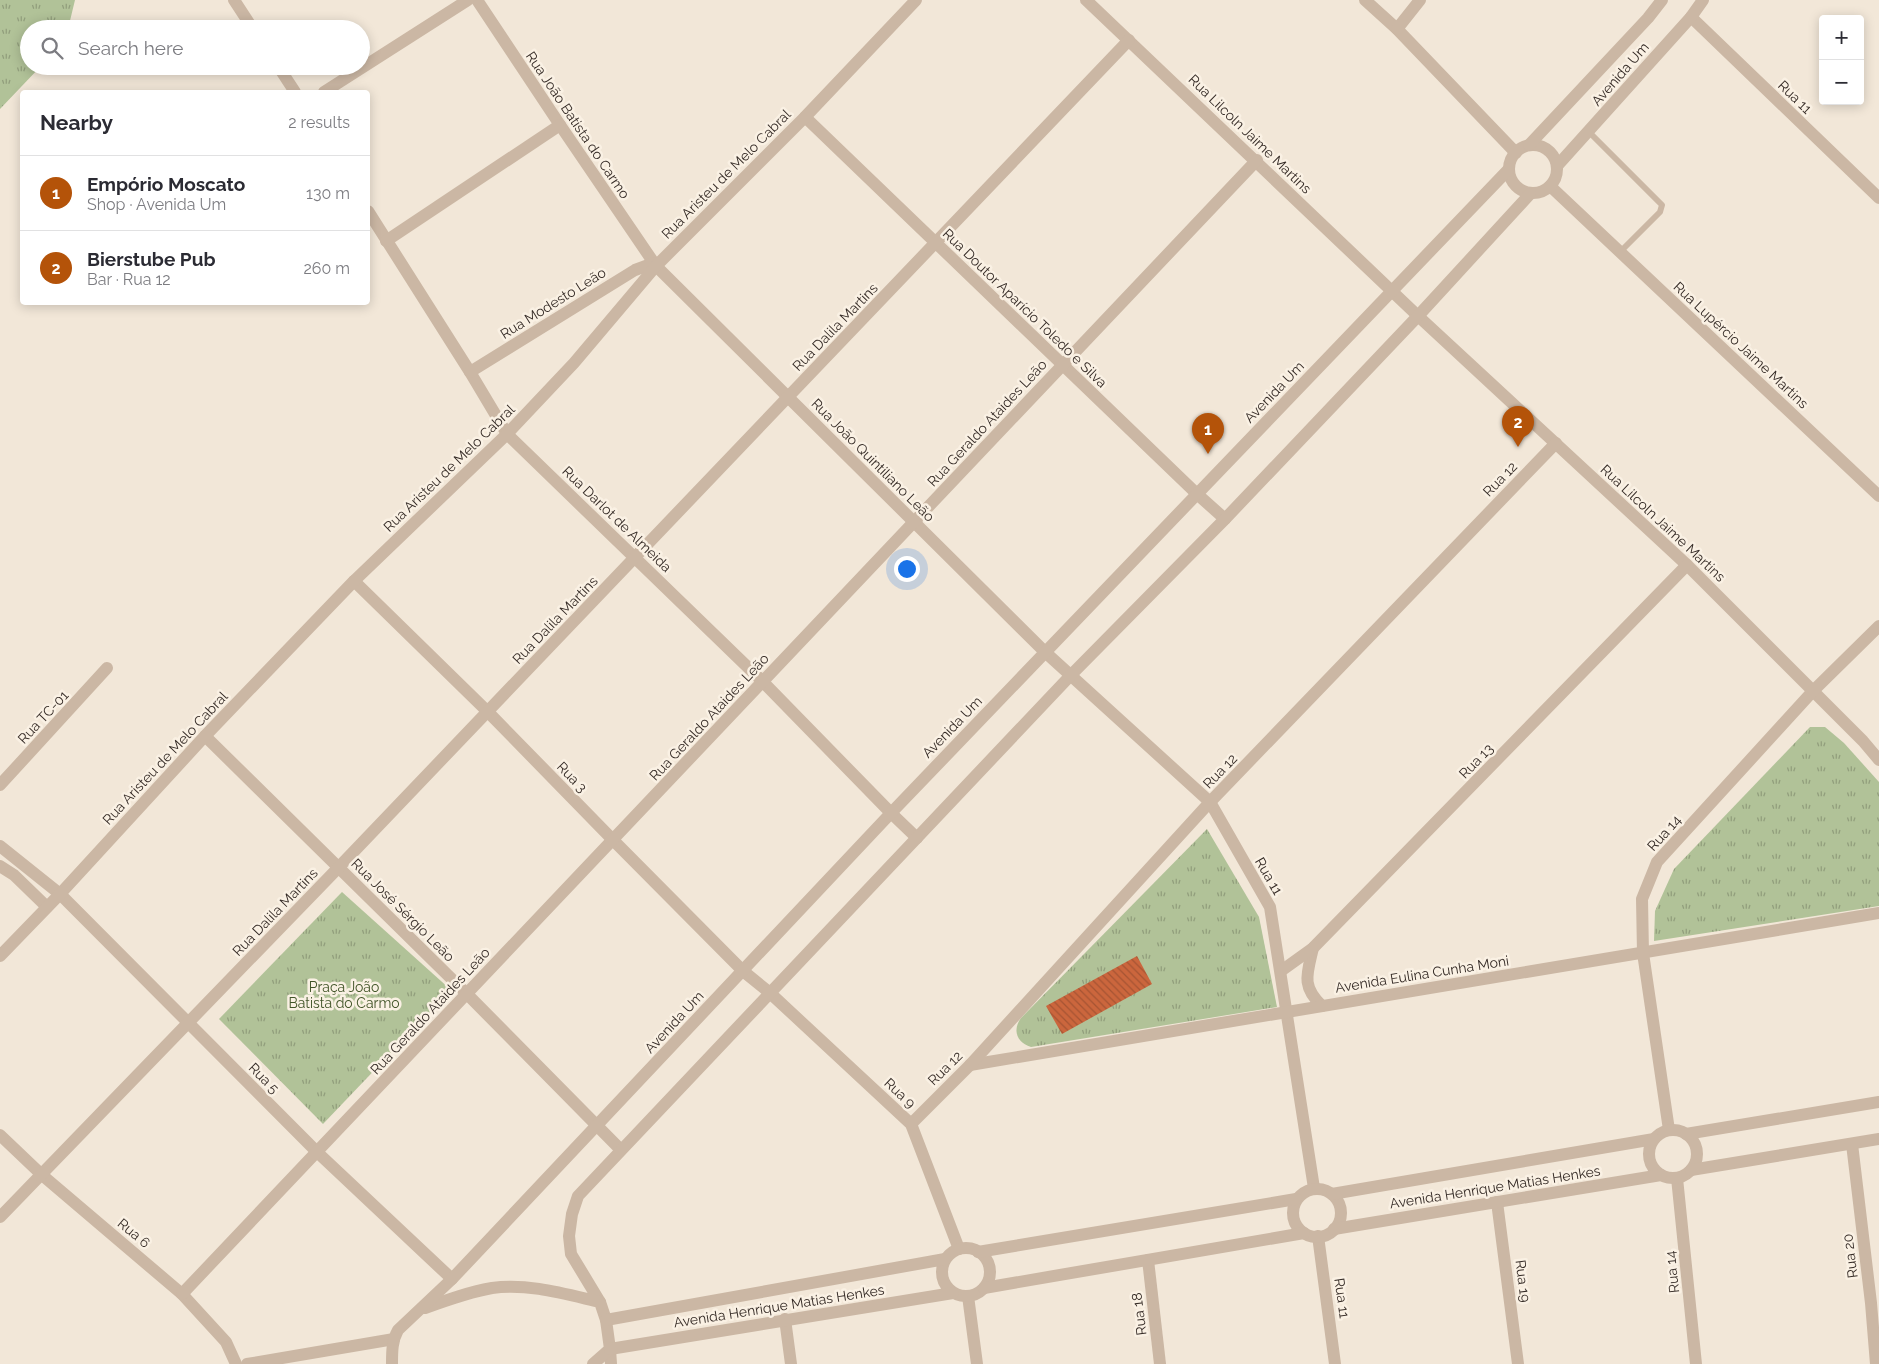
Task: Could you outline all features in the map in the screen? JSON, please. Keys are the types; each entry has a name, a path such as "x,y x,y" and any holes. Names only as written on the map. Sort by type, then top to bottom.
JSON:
{"street":[{"path":"234,0 247,20"},
{"path":"370,63 468,0"},
{"name":"Rua João Batista do Carmo","path":"477,0 655,264"},
{"name":"Rua Aristeu de Melo Cabral","path":"0,956 48,907 205,736 354,582 507,434 574,363 655,264 805,117 916,0"},
{"name":"Rua Lilcoln Jaime Martins","path":"1086,0 1257,160 1418,316 1687,565 1814,691 1879,760"},
{"path":"1365,0 1396,29 1516,153"},
{"path":"1396,29 1420,0"},
{"name":"Avenida Um","path":"1529,145 1648,18 1662,0"},
{"name":"Avenida Um","path":"1557,166 1691,17 1703,0"},
{"name":"Rua 11","path":"1691,17 1879,198"},
{"name":"Rua Dalila Martins","path":"0,1217 340,868 1129,40"},
{"path":"284,75 294,90"},
{"path":"327,90 351,75"},
{"name":"Rua Doutor Aparício Toledo e Silva","path":"805,117 1225,519"},
{"path":"386,241 560,125"},
{"path":"1529,145 1539,146 1548,150 1555,158 1557,166 1557,175 1550,186 1539,193 1530,194 1520,191 1509,176 1512,156 1520,149 1529,145"},
{"name":"Rua Geraldo Ataides Leão","path":"182,1294 1257,160"},
{"name":"Avenida Um","path":"394,1338 398,1330 452,1278 597,1126 891,813 1509,169"},
{"name":"Rua Lupércio Jaime Martins","path":"1550,186 1879,496"},
{"path":"612,1364 606,1320 600,1302 571,1254 569,1236 572,1214 578,1196 620,1149 1071,674 1225,519 1418,316 1530,194"},
{"name":"Rua Darlot de Almeida","path":"370,214 507,434 763,682 917,838"},
{"name":"Rua Modesto Leão","path":"470,372 635,270 655,264"},
{"name":"Rua João Quintiliano Leão","path":"655,264 1045,652 1071,674"},
{"name":"Rua 12","path":"911,1124 970,1065 1210,802 1556,444"},
{"name":"Rua 13","path":"1281,971 1313,948 1687,565"},
{"name":"Rua 3","path":"354,582 488,712 743,971 770,993"},
{"name":"Rua 14","path":"1669,1130 1643,953 1642,899 1657,862 1814,691 1879,626"},
{"name":"Rua TC-01","path":"0,785 107,668"},
{"name":"Rua 11","path":"1071,674 1210,802 1270,907 1314,1188"},
{"name":"Rua José Sérgio Leão","path":"205,736 467,994 620,1149"},
{"name":"Rua 5","path":"0,846 60,894 317,1152 452,1278"},
{"path":"0,866 14,875 48,907"},
{"name":"Avenida Eulina Cunha Moni","path":"970,1065 1879,913"},
{"path":"1313,948 1308,972 1308,991 1322,1006"},
{"name":"Rua 9","path":"770,993 911,1124 959,1249"},
{"path":"1686,1134 1879,1102"},
{"path":"1669,1130 1680,1130 1686,1134 1695,1143 1698,1151 1697,1160 1691,1170 1688,1174 1677,1178 1661,1175 1654,1169 1650,1160 1649,1150 1654,1139 1669,1130"},
{"name":"Rua 6","path":"0,1135 42,1175 182,1294 226,1342 236,1364"},
{"name":"Avenida Henrique Matias Henkes","path":"1332,1194 1654,1139"},
{"path":"1691,1170 1879,1139"},
{"name":"Rua 20","path":"1852,1144 1871,1303 1876,1364"},
{"name":"Avenida Henrique Matias Henkes","path":"1334,1229 1661,1175"},
{"name":"Rua 14","path":"1677,1178 1696,1364"},
{"path":"984,1288 1304,1233 1323,1236 1334,1229 1340,1218 1341,1209 1338,1201 1332,1194 1323,1189 1314,1188 1303,1192 1296,1199 1292,1209 1293,1219 1297,1227 1304,1233"},
{"path":"978,1252 1296,1199"},
{"name":"Rua 19","path":"1497,1202 1518,1364"},
{"name":"Rua 11","path":"1318,1236 1335,1364"},
{"path":"959,1249 972,1249 978,1252 988,1261 990,1269 989,1278 984,1288 980,1292 968,1296 953,1293 946,1287 942,1279 941,1269 945,1259 952,1252 959,1249"},
{"name":"Avenida Henrique Matias Henkes","path":"606,1320 945,1259"},
{"name":"Rua 18","path":"1148,1260 1160,1364"},
{"path":"420,1310 457,1297 493,1288 543,1289 600,1302"},
{"name":"Avenida Henrique Matias Henkes","path":"610,1349 953,1293"},
{"path":"968,1296 977,1364"},
{"path":"785,1319 791,1364"},
{"path":"247,1364 394,1338 392,1364"},
{"path":"593,1364 610,1349"}],"lane":[{"path":"1589,132 1658,198 1662,205 1660,212 1620,252"}],"green space":[{"path":"0,0 75,0 70,20 20,20 20,75 32,75 0,109"},
{"path":"1810,727 1825,727 1844,743 1879,782 1879,906 1654,941 1655,911 1674,869"},
{"path":"1207,829 1259,917 1277,1007 1031,1047 1022,1042 1017,1035 1017,1027 1021,1018"},
{"name":"Praça João Batista do Carmo","path":"342,892 451,990 323,1124 219,1019"}],"building":[{"path":"1137,956 1152,984 1062,1034 1046,1006"}],"place":[{"name":"Bierstube Pub","path":"1518,447"},
{"name":"Empório Moscato","path":"1208,454"}]}
